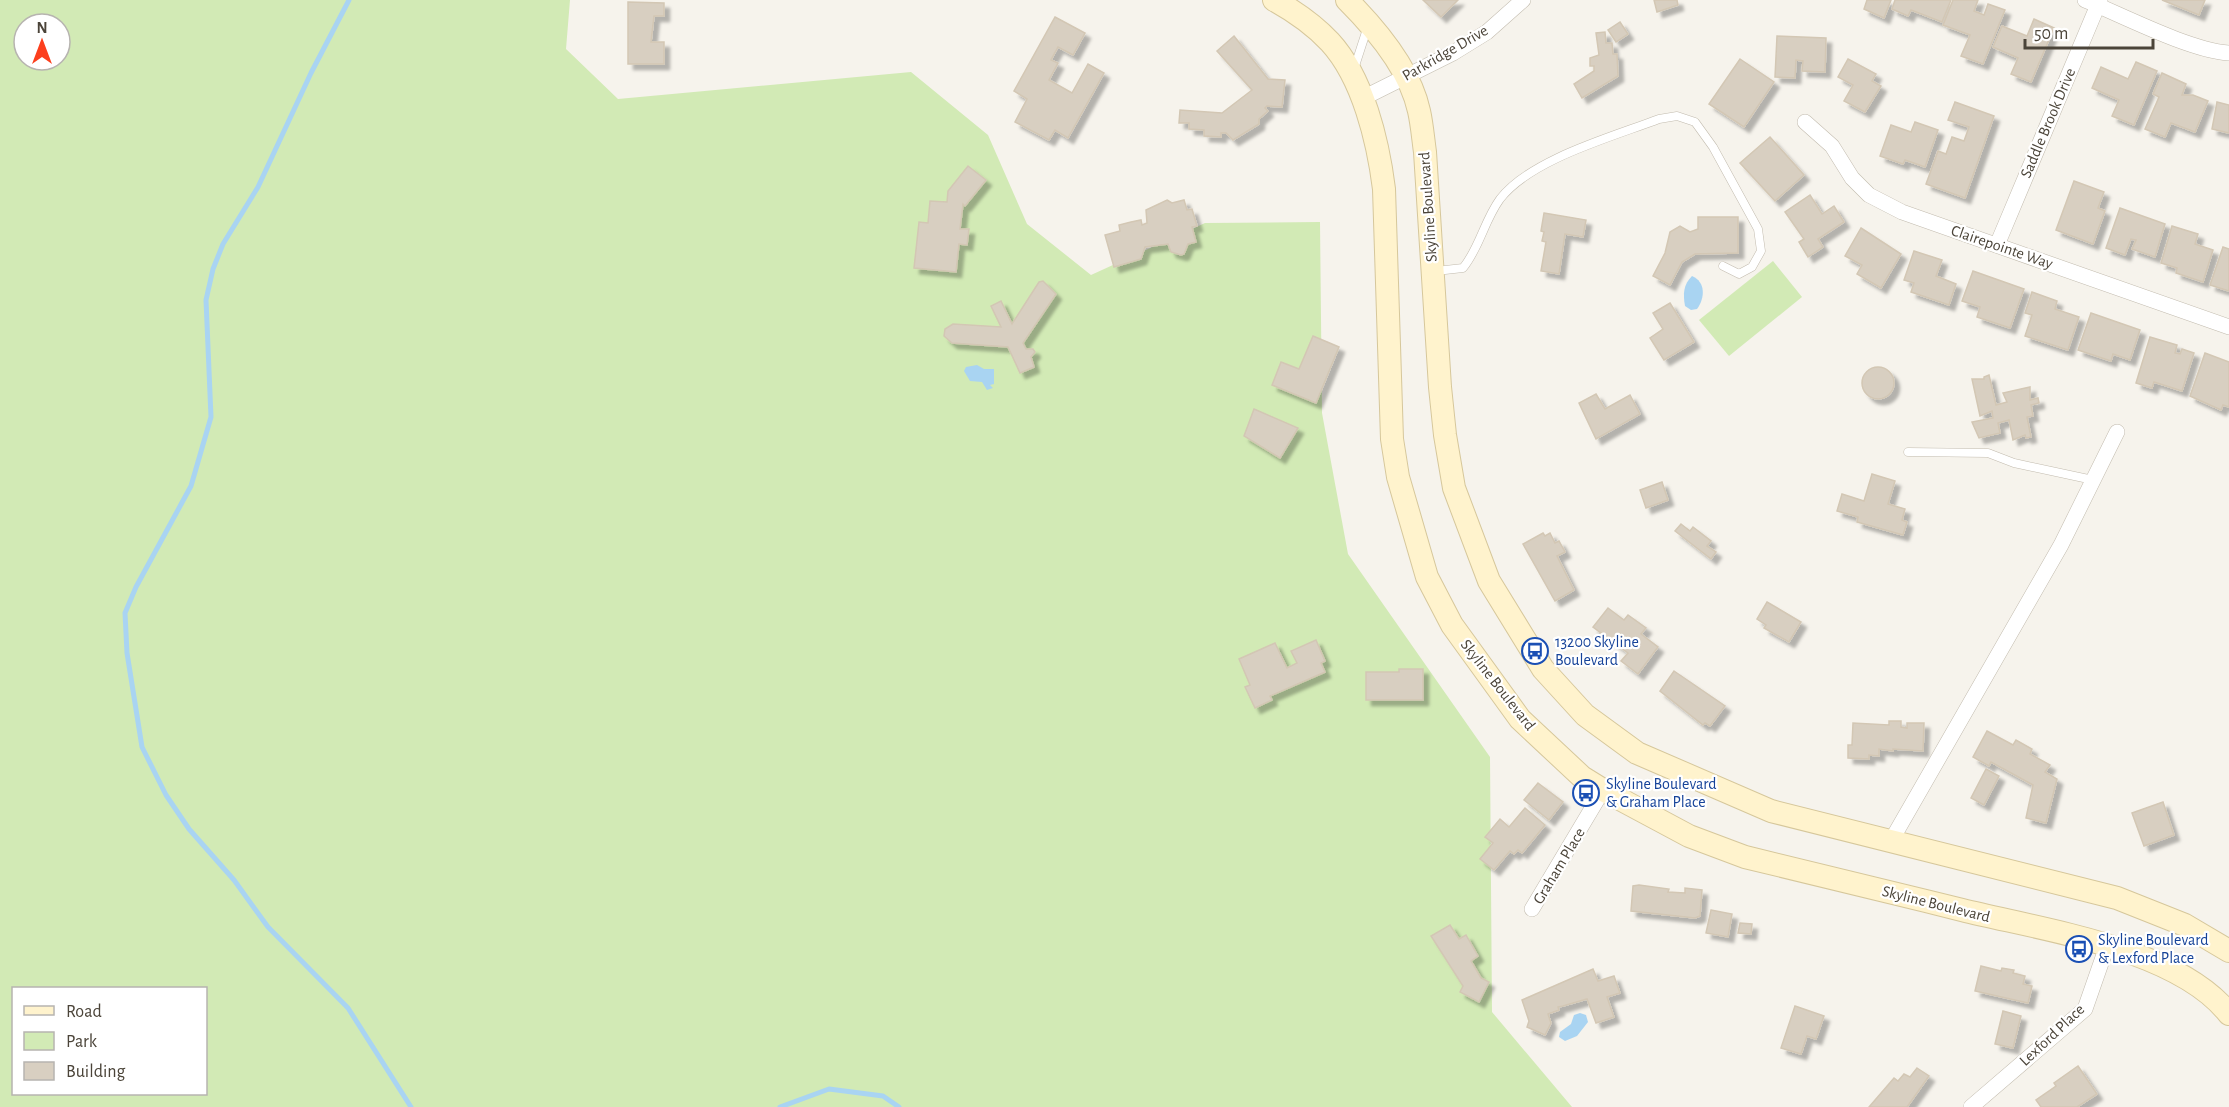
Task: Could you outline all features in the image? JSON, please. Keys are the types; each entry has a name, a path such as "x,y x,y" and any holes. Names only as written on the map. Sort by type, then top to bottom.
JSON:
{"main road":[{"name":"Skyline Boulevard","path":"1274,0 1316,28 1332,44 1363,98 1380,157 1384,189 1392,439 1398,477 1427,577 1452,625 1520,719 1582,777 1689,836 1745,857 2107,946 2163,966 2218,1000 2229,1014"},
{"name":"Skyline Boulevard","path":"1347,0 1369,21 1406,76 1419,109 1425,152 1444,435 1454,488 1489,581 1543,669 1585,715 1637,753 1771,811 2117,898 2185,925 2229,951"}],"street":[{"name":"Parkridge Drive","path":"1363,98 1487,32 1523,0"},
{"path":"2094,2 2184,40 2217,52 2229,53"},
{"name":"Saddle Brook Drive","path":"1997,245 2094,2"},
{"name":"Clairepointe Way","path":"1805,122 1832,146 1852,178 1869,195 1902,212 2229,327"},
{"path":"1890,841 2061,545 2117,432"},
{"name":"Graham Place","path":"1532,909 1603,790"},
{"name":"Lexford Place","path":"1971,1107 2085,1009 2107,946"}],"lane":[{"path":"1352,77 1369,21"},
{"path":"1432,272 1463,268 1475,253 1487,219 1503,196 1542,164 1659,119 1677,116 1695,122 1713,147 1758,228 1761,251 1752,267 1739,274 1723,266"},
{"path":"1908,452 1988,453 2014,464 2093,480"}],"green space":[{"path":"0,0 570,0 566,49 618,99 911,72 988,135 1027,224 1091,275 1205,223 1320,222 1322,413 1348,554 1490,757 1492,1012 1572,1107 0,1107"},
{"path":"1773,261 1802,297 1729,356 1699,320"}],"water":[{"path":"1692,276 1700,282 1703,295 1697,309 1691,310 1685,306 1684,294 1685,286"},
{"path":"977,365 984,369 994,369 994,384 990,385 993,388 987,390 982,382 970,381 964,371 966,367"},
{"path":"1580,1013 1586,1015 1588,1022 1577,1036 1565,1041 1559,1037 1560,1032 1571,1024 1574,1015"}],"building":[{"path":"1423,0 1458,0 1441,17"},
{"path":"1654,0 1677,0 1678,5 1657,12"},
{"path":"1867,0 1891,0 1884,18 1864,9"},
{"path":"1895,0 1951,0 1942,22 1911,10 1908,16 1892,9"},
{"path":"1953,0 1978,0 1974,11 1984,15 1988,4 2005,10 1983,64 1961,56 1970,35 1943,25"},
{"path":"2162,0 2205,0 2199,15"},
{"path":"628,2 664,3 664,16 654,16 651,42 664,42 664,64 628,64"},
{"path":"1055,17 1085,33 1073,55 1058,47 1051,60 1058,63 1049,80 1072,93 1088,64 1104,73 1068,138 1055,130 1049,140 1015,122 1027,99 1014,91"},
{"path":"2034,19 2054,28 2031,82 2011,74 2018,58 1993,47 2002,26 2027,36"},
{"path":"1620,22 1628,34 1616,42 1608,30"},
{"path":"1605,32 1606,43 1612,43 1613,54 1617,54 1618,76 1582,98 1574,84 1594,71 1594,66 1590,66 1590,58 1599,55 1596,33"},
{"path":"1234,36 1268,79 1285,80 1282,107 1267,106 1265,108 1268,111 1259,119 1259,124 1233,140 1226,133 1221,133 1221,137 1204,136 1204,130 1189,129 1189,123 1179,123 1180,110 1222,113 1252,90 1217,51"},
{"path":"1777,36 1826,38 1825,72 1802,71 1803,61 1796,60 1795,78 1775,77"},
{"path":"1740,59 1774,82 1744,127 1709,104"},
{"path":"1848,59 1876,74 1872,81 1881,86 1865,112 1844,101 1853,85 1838,77"},
{"path":"2136,62 2157,71 2134,125 2112,116 2119,100 2092,88 2101,67 2128,79"},
{"path":"2162,73 2186,84 2182,95 2193,95 2208,101 2195,132 2171,123 2165,137 2145,129 2159,97 2153,94"},
{"path":"1955,102 1994,116 1965,198 1926,184 1938,151 1946,154 1952,137 1964,141 1969,127 1948,120"},
{"path":"2217,102 2229,105 2229,133 2212,129"},
{"path":"1915,122 1938,130 1925,167 1905,160 1903,164 1880,156 1891,125 1911,132"},
{"path":"1770,137 1804,175 1775,201 1740,163"},
{"path":"968,166 986,180 965,206 963,204 960,229 969,229 967,245 959,244 956,272 914,268 919,222 928,223 930,201 947,202 948,191"},
{"path":"2074,181 2104,192 2098,208 2105,211 2093,244 2056,230"},
{"path":"1810,195 1822,214 1834,206 1844,222 1818,239 1823,247 1808,257 1799,242 1804,239 1785,212"},
{"path":"1167,200 1172,203 1184,200 1187,210 1192,209 1197,226 1192,227 1196,242 1188,244 1184,254 1181,255 1171,252 1168,244 1145,247 1141,259 1114,267 1105,235 1120,231 1119,225 1141,220 1142,225 1147,223 1146,210"},
{"path":"2120,208 2165,224 2155,257 2132,249 2136,240 2131,239 2125,255 2106,248"},
{"path":"1544,213 1586,220 1583,237 1565,234 1559,274 1541,271 1546,242 1542,241 1544,232 1541,231"},
{"path":"1698,217 1738,217 1738,253 1695,254 1682,262 1670,285 1653,276 1665,253 1670,232 1680,226 1690,232 1698,229"},
{"path":"2172,226 2198,234 2195,244 2213,250 2203,282 2176,273 2177,268 2161,263"},
{"path":"1861,228 1901,254 1881,288 1857,274 1862,265 1845,256"},
{"path":"2223,247 2229,249 2229,291 2210,285"},
{"path":"1914,251 1942,260 1936,276 1956,284 1949,305 1911,292 1914,283 1904,280"},
{"path":"1973,271 2024,289 2010,328 1977,317 1980,307 1962,301"},
{"path":"1043,281 1056,294 1023,343 1026,349 1033,349 1035,352 1031,357 1034,367 1020,373 1008,347 952,343 944,336 945,329 953,324 1001,327 991,306 1001,301 1012,324 1039,282"},
{"path":"2032,292 2057,301 2055,309 2079,317 2068,350 2025,336 2032,315 2025,313"},
{"path":"1670,303 1694,342 1664,360 1650,338 1663,329 1653,313"},
{"path":"2091,313 2140,330 2130,360 2113,354 2111,361 2078,350"},
{"path":"1313,336 1339,347 1316,403 1272,385 1281,362 1299,369"},
{"path":"2150,337 2177,345 2175,353 2180,354 2182,349 2194,353 2182,391 2154,382 2152,388 2136,383"},
{"path":"2205,353 2229,362 2229,407 2223,405 2221,410 2190,396"},
{"path":"1878,367 1889,372 1894,383 1889,394 1878,399 1867,394 1862,383 1867,372"},
{"path":"1989,375 1996,405 2007,402 2003,393 2030,387 2030,400 2038,398 2039,403 2031,405 2033,416 2027,417 2031,437 2026,438 2025,435 2013,440 2009,420 1998,423 2000,433 1979,438 1972,422 1993,418 1992,411 1980,416 1972,379 1984,379"},
{"path":"1596,394 1605,409 1630,395 1640,414 1596,439 1579,403"},
{"path":"1254,409 1298,428 1280,458 1244,436"},
{"path":"1872,474 1895,481 1888,504 1905,509 1902,520 1907,522 1903,535 1857,522 1858,517 1837,511 1842,494 1864,501"},
{"path":"1662,482 1668,500 1646,508 1640,490"},
{"path":"1681,524 1690,531 1693,527 1711,541 1707,546 1716,552 1711,559 1675,531"},
{"path":"1543,533 1545,536 1550,533 1555,543 1559,541 1565,552 1557,556 1574,590 1555,601 1523,544"},
{"path":"1767,602 1801,622 1789,642 1764,628 1766,625 1757,619"},
{"path":"1608,608 1624,620 1628,615 1646,628 1641,634 1658,647 1638,674 1621,661 1628,653 1593,627"},
{"path":"1316,640 1325,661 1321,663 1325,672 1270,696 1272,700 1255,708 1245,687 1250,685 1239,659 1275,643 1287,668 1297,663 1291,651"},
{"path":"1399,669 1423,669 1423,700 1366,700 1366,672 1399,672"},
{"path":"1674,671 1725,706 1710,726 1705,723 1703,725 1660,691"},
{"path":"1889,721 1901,721 1901,727 1907,728 1907,723 1924,723 1923,751 1879,749 1879,756 1869,755 1869,759 1848,758 1848,745 1852,745 1853,723 1889,725"},
{"path":"1987,731 2013,745 2016,740 2032,749 2030,754 2050,765 2045,772 2057,779 2046,823 2026,818 2033,785 1991,762 1989,766 1973,757"},
{"path":"1986,769 1999,776 1984,805 1971,798"},
{"path":"1538,783 1563,802 1549,820 1524,800"},
{"path":"2163,802 2174,835 2144,846 2132,813"},
{"path":"1525,808 1545,825 1522,853 1518,850 1514,854 1510,851 1494,870 1480,859 1493,843 1485,837 1500,819 1509,827"},
{"path":"1633,886 1669,889 1668,892 1685,893 1685,888 1702,890 1700,916 1695,918 1631,911"},
{"path":"1711,910 1732,914 1728,937 1706,933"},
{"path":"1740,923 1752,924 1751,934 1738,933"},
{"path":"1450,925 1459,939 1466,935 1478,956 1471,961 1481,978 1489,982 1479,1002 1460,992 1463,986 1431,936"},
{"path":"1981,966 2001,971 2002,968 2014,970 2013,973 2025,976 2023,984 2032,986 2028,1003 1975,991"},
{"path":"1593,969 1598,981 1614,976 1620,993 1607,997 1614,1017 1596,1023 1587,999 1558,1007 1559,1010 1548,1014 1551,1023 1545,1035 1527,1027 1529,1021 1522,1000"},
{"path":"1795,1006 1824,1016 1816,1039 1807,1036 1801,1054 1781,1048"},
{"path":"2003,1011 2021,1016 2013,1048 1995,1044"},
{"path":"2078,1066 2097,1094 2077,1107 2041,1107 2036,1100 2056,1086 2054,1083"},
{"path":"1917,1068 1929,1076 1907,1107 1869,1107 1894,1078 1898,1081 1904,1074 1910,1077"}],"waterway":[{"path":"349,0 311,73 258,187 223,244 213,269 206,300 211,417 191,486 136,587 125,613 127,653 142,747 166,795 189,829 234,880 268,927 348,1008 411,1107"},
{"path":"780,1107 829,1089 883,1096 899,1107"}],"place":[{"name":"13200 Skyline Boulevard","path":"1535,651"},
{"name":"Skyline Boulevard & Graham Place","path":"1586,793"},
{"name":"Skyline Boulevard & Lexford Place","path":"2079,949"}]}
